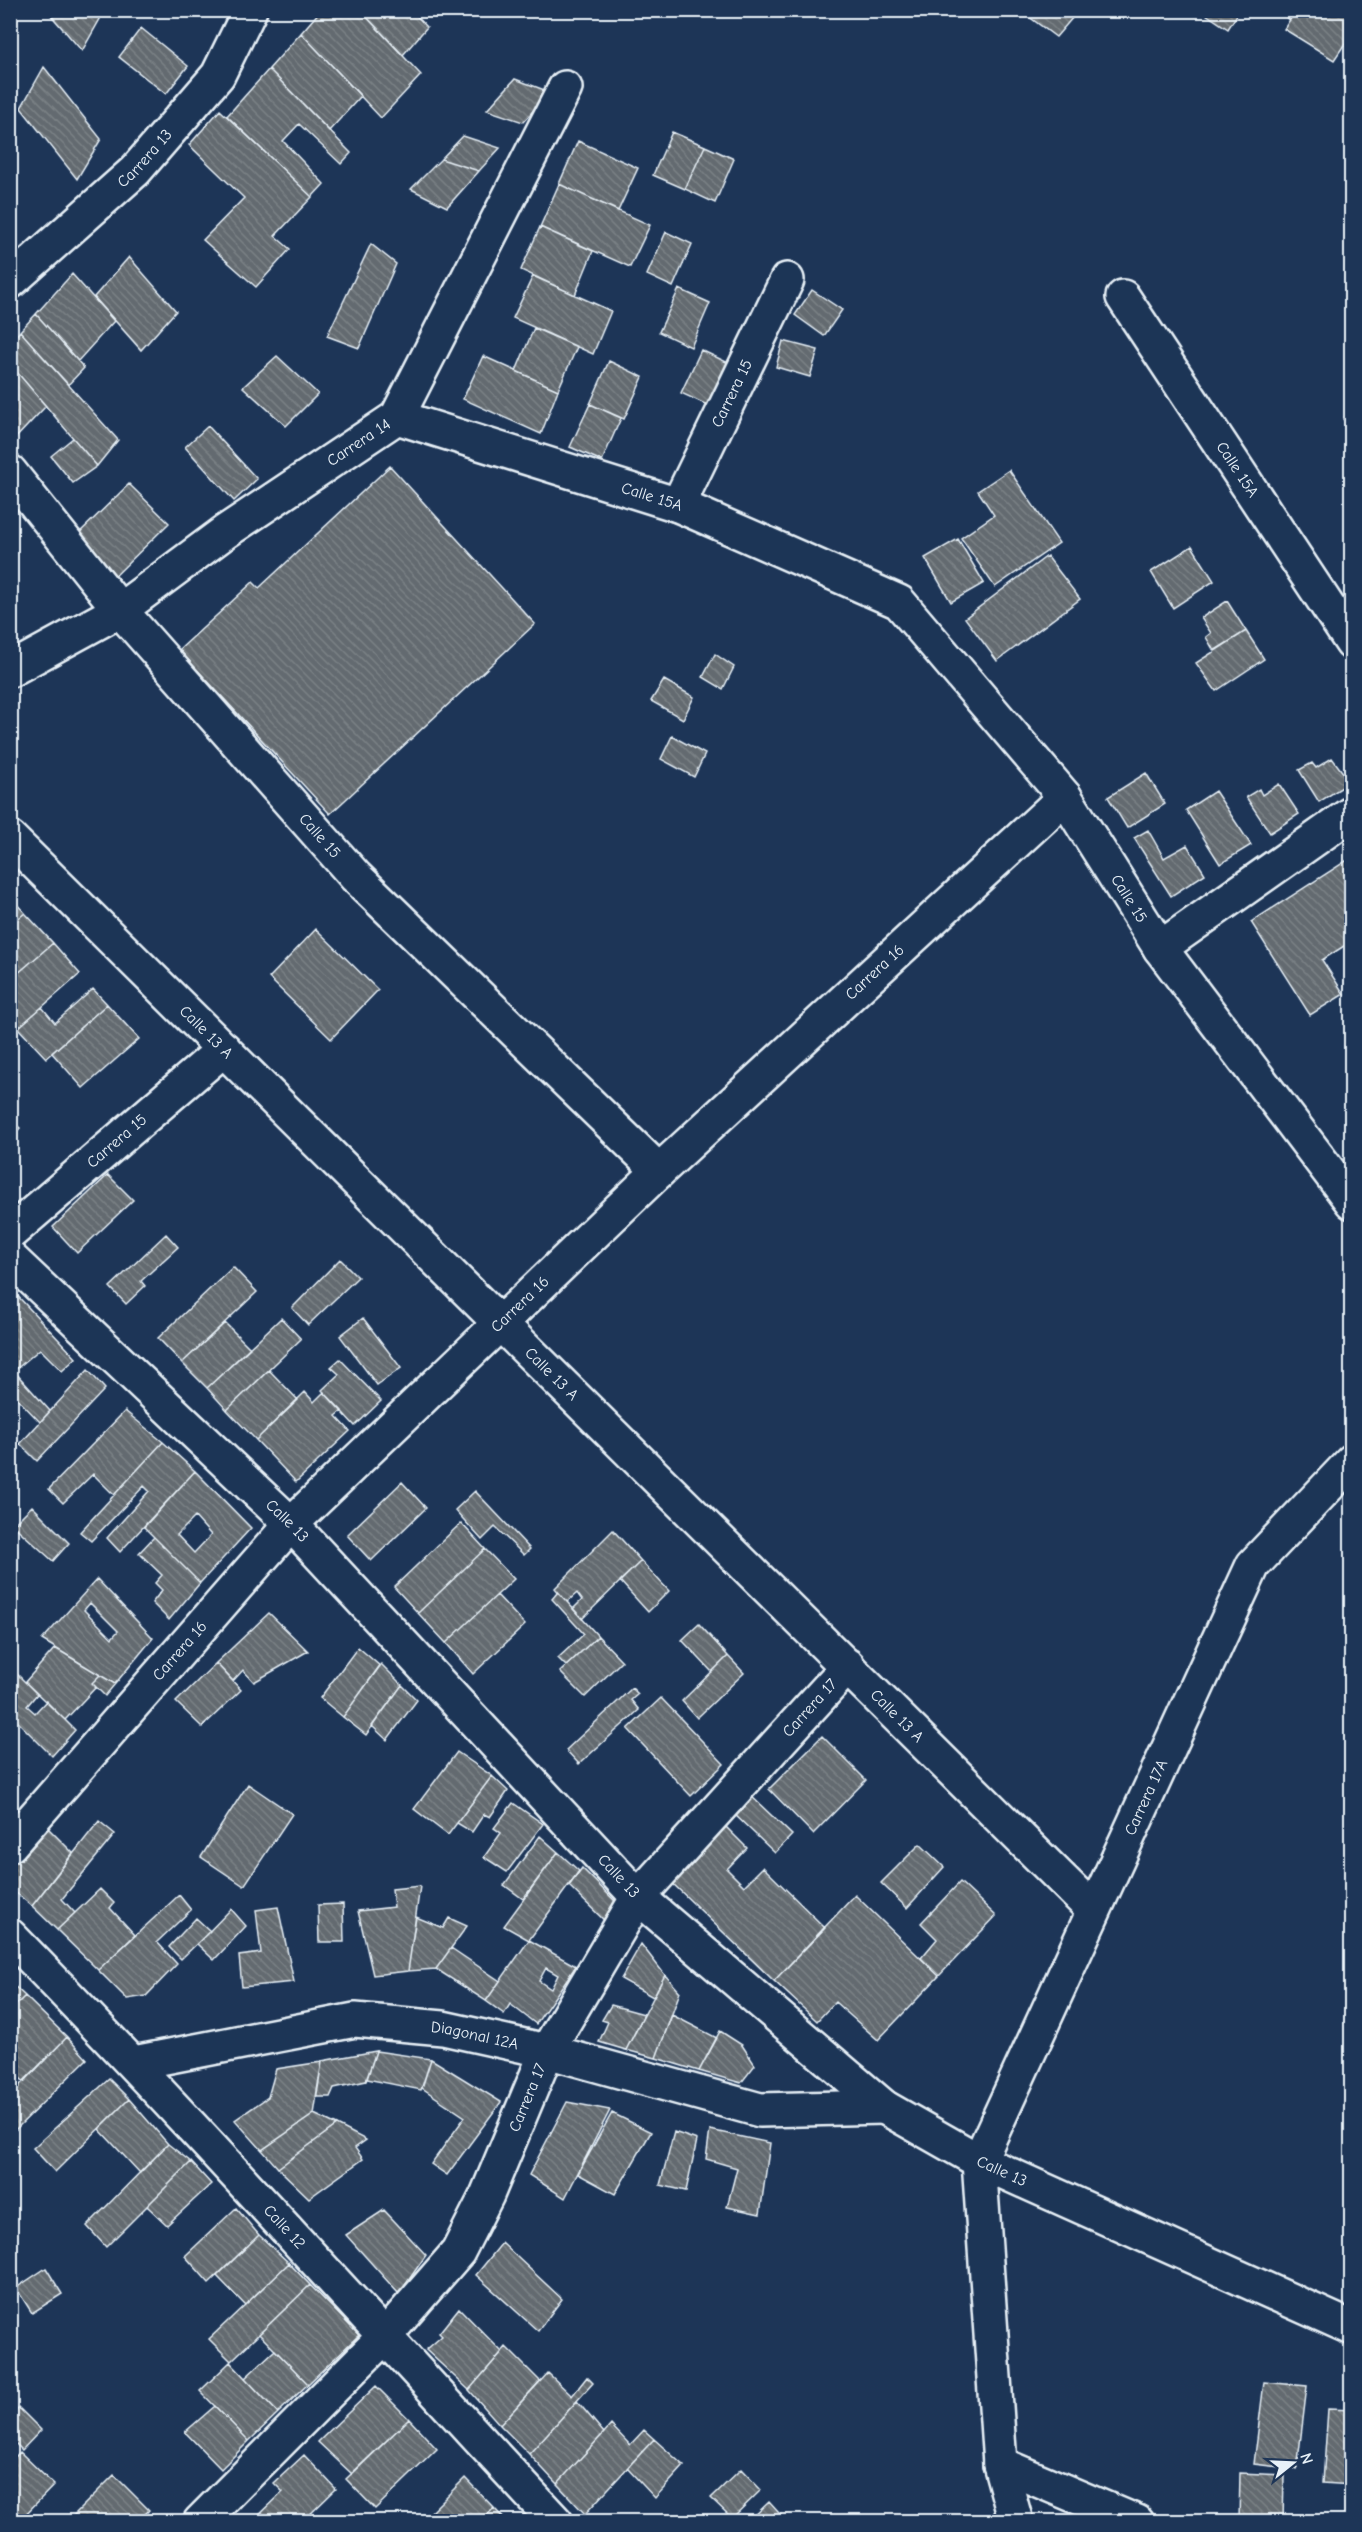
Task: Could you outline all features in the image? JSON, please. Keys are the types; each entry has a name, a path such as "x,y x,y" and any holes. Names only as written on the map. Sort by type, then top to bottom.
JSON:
{"street":[{"name":"Carrera 13","path":"10,282 135,171 218,75 250,10"},
{"name":"Carrera 14","path":"10,670 120,610 225,532 397,417 565,88"},
{"name":"Carrera 15","path":"678,505 787,280"},
{"name":"Calle 15A","path":"1123,297 1352,643"},
{"name":"Calle 15A","path":"397,417 678,505 899,602"},
{"name":"Calle 15","path":"10,472 120,610 356,877 659,1171"},
{"name":"Calle 15","path":"899,602 1065,797 1160,948 1352,1202"},
{"name":"Carrera 16","path":"10,1845 291,1524 659,1171 1065,797"},
{"path":"1160,948 1352,813"},
{"name":"Calle 13 A","path":"10,838 1093,1910"},
{"name":"Carrera 15","path":"10,1233 224,1049"},
{"name":"Calle 13","path":"10,1258 291,1524 638,1897 884,2107 979,2161 1352,2328"},
{"name":"Carrera 17A","path":"979,2161 1253,1564 1352,1461"},
{"name":"Carrera 17","path":"210,2519 384,2337 458,2252 487,2195 547,2050 638,1897 848,1666"},
{"name":"Calle 12","path":"10,1936 134,2063 556,2522"},
{"name":"Diagonal 12A","path":"134,2063 355,2020 442,2028 547,2050 760,2110 884,2107"},
{"path":"979,2161 1000,2464 1016,2522"},
{"path":"1000,2464 1137,2522"}],"building":[{"path":"50,10 93,10 100,19 82,51 49,13"},
{"path":"321,10 360,10 421,75 381,118 301,33"},
{"path":"360,10 411,10 427,27 403,55"},
{"path":"1026,10 1079,10 1056,37 1024,13"},
{"path":"1200,10 1240,10 1228,29"},
{"path":"1276,10 1296,10 1290,20"},
{"path":"1296,10 1352,10 1352,33 1334,60 1284,29"},
{"path":"141,28 188,66 166,94 119,57"},
{"path":"301,33 361,96 329,131 269,69"},
{"path":"44,67 101,139 77,179 21,108"},
{"path":"269,69 351,153 341,164 299,124 283,141 324,184 312,197 227,116"},
{"path":"515,79 550,92 523,122 487,110"},
{"path":"220,110 312,197 275,236 290,249 256,287 203,240 244,198 189,145"},
{"path":"672,132 705,146 685,189 653,175"},
{"path":"463,136 500,148 479,171 441,159"},
{"path":"578,141 638,168 618,211 559,184"},
{"path":"705,146 734,159 715,203 685,189"},
{"path":"441,159 479,171 447,207 411,189"},
{"path":"559,184 650,225 630,267 540,227"},
{"path":"540,227 593,251 575,295 521,270"},
{"path":"666,232 692,244 673,287 647,275"},
{"path":"371,244 396,264 359,348 327,336"},
{"path":"129,257 176,311 141,350 94,297"},
{"path":"72,274 114,321 78,361 36,314"},
{"path":"533,276 611,311 593,354 513,318"},
{"path":"679,289 710,303 691,347 659,332"},
{"path":"812,290 842,310 824,336 795,315"},
{"path":"36,314 84,368 68,385 20,331"},
{"path":"534,328 577,347 558,390 516,371"},
{"path":"20,331 118,440 97,466 10,364 10,342"},
{"path":"783,341 818,350 810,377 776,367"},
{"path":"701,350 735,366 716,409 681,393"},
{"path":"277,356 318,394 286,426 243,387"},
{"path":"483,356 558,390 541,434 463,399"},
{"path":"609,361 643,377 624,419 590,404"},
{"path":"10,364 46,406 10,444"},
{"path":"590,404 621,418 602,461 570,447"},
{"path":"1352,413 1352,431 1343,419"},
{"path":"208,426 257,479 234,501 185,447"},
{"path":"73,438 97,466 73,483 51,456"},
{"path":"390,466 535,624 330,814 179,650 253,582 259,588"},
{"path":"1009,470 1059,543 995,587 961,538 994,515 978,491"},
{"path":"129,484 169,523 111,580 72,540"},
{"path":"958,539 984,583 951,602 925,558"},
{"path":"1192,546 1214,581 1173,608 1151,572"},
{"path":"1047,556 1080,599 997,661 965,618"},
{"path":"1227,601 1246,631 1214,651 1206,637 1211,633 1201,618"},
{"path":"1246,631 1264,659 1216,691 1196,663"},
{"path":"715,654 734,667 723,689 703,677"},
{"path":"664,680 694,697 683,719 651,701"},
{"path":"672,736 705,754 694,777 661,759"},
{"path":"1332,758 1350,782 1319,802 1299,770 1312,763 1316,768"},
{"path":"1146,773 1165,804 1127,828 1108,797"},
{"path":"1279,784 1299,814 1270,833 1246,797 1259,789 1262,795"},
{"path":"1215,791 1251,845 1220,864 1186,810"},
{"path":"1148,830 1164,858 1187,845 1205,874 1171,896 1134,838"},
{"path":"1352,857 1352,941 1322,960 1344,994 1310,1015 1251,922"},
{"path":"10,897 25,913 10,925"},
{"path":"25,913 53,943 10,980 10,925"},
{"path":"316,929 378,990 331,1039 269,978"},
{"path":"53,943 80,974 18,1028 10,1020 10,980"},
{"path":"93,989 107,1004 46,1058 18,1028 42,1007 55,1023"},
{"path":"107,1004 139,1039 83,1088 52,1053"},
{"path":"10,1119 20,1128 10,1139"},
{"path":"108,1175 133,1200 77,1253 53,1227"},
{"path":"166,1234 178,1247 141,1281 145,1286 126,1304 110,1287"},
{"path":"340,1259 358,1277 308,1325 292,1308"},
{"path":"233,1267 257,1292 182,1363 158,1338"},
{"path":"10,1288 76,1358 62,1371 40,1349 14,1371 50,1411 40,1422 10,1391"},
{"path":"281,1318 301,1339 227,1410 207,1388"},
{"path":"363,1318 401,1368 377,1385 340,1336"},
{"path":"225,1323 250,1348 207,1388 182,1363"},
{"path":"340,1359 381,1401 355,1426 322,1390 339,1374 331,1367"},
{"path":"88,1370 105,1389 37,1461 20,1444"},
{"path":"269,1370 298,1400 256,1440 227,1410"},
{"path":"305,1392 314,1402 324,1392 342,1411 336,1416 350,1431 296,1482 256,1440"},
{"path":"125,1411 163,1442 114,1495 93,1474 63,1503 49,1489"},
{"path":"10,1436 20,1444 10,1454"},
{"path":"163,1442 195,1471 120,1552 107,1538 149,1491 144,1486 91,1541 80,1532"},
{"path":"195,1471 251,1528 200,1583 144,1527","holes":["195,1517 211,1535 194,1553 177,1535"]},
{"path":"402,1482 426,1508 371,1561 347,1535"},
{"path":"475,1491 530,1549 524,1555 495,1527 482,1540 455,1510"},
{"path":"32,1506 69,1543 53,1561 13,1525"},
{"path":"461,1523 485,1549 418,1613 394,1587"},
{"path":"613,1530 641,1561 582,1619 573,1609 582,1600 577,1593 567,1602 555,1588"},
{"path":"154,1537 200,1583 169,1620 152,1603 162,1590 155,1583 162,1575 139,1553"},
{"path":"485,1549 514,1579 446,1643 418,1613"},
{"path":"641,1561 669,1591 648,1612 620,1581"},
{"path":"97,1579 153,1638 115,1684 42,1640","holes":["90,1603 118,1631 112,1638 84,1610"]},
{"path":"558,1592 598,1636 566,1666 558,1658 584,1634 552,1599"},
{"path":"497,1595 525,1625 473,1674 446,1643"},
{"path":"269,1613 308,1651 254,1682 243,1670 233,1681 216,1663"},
{"path":"699,1624 728,1656 712,1672 682,1640"},
{"path":"598,1636 622,1661 585,1697 560,1672"},
{"path":"358,1647 380,1666 343,1717 320,1698"},
{"path":"55,1648 100,1675 92,1683 96,1687 65,1720 25,1682"},
{"path":"728,1656 744,1673 697,1718 682,1701"},
{"path":"216,1663 241,1690 202,1727 176,1702"},
{"path":"381,1664 402,1685 366,1735 343,1717"},
{"path":"14,1671 37,1694 27,1706 35,1713 46,1701 75,1730 52,1756 10,1714 10,1675"},
{"path":"100,1675 115,1684 105,1696 92,1683"},
{"path":"402,1685 417,1700 387,1740 372,1726"},
{"path":"632,1688 638,1694 631,1700 639,1710 579,1764 566,1750"},
{"path":"661,1698 724,1764 691,1796 628,1729"},
{"path":"822,1736 866,1780 813,1834 769,1789"},
{"path":"457,1752 492,1776 448,1835 414,1809"},
{"path":"492,1776 508,1791 490,1817 484,1814 472,1832 457,1823"},
{"path":"248,1784 292,1814 244,1886 201,1857"},
{"path":"749,1794 792,1835 775,1853 732,1812"},
{"path":"513,1803 543,1824 507,1872 484,1857 501,1833 494,1828"},
{"path":"99,1821 115,1834 62,1899 75,1913 57,1930 32,1906"},
{"path":"722,1823 747,1848 727,1869 744,1886 763,1867 825,1928 774,1981 668,1879"},
{"path":"44,1824 73,1853 32,1906 10,1888 10,1866"},
{"path":"540,1836 558,1852 523,1899 504,1885"},
{"path":"920,1844 944,1867 907,1908 881,1883"},
{"path":"558,1852 579,1871 529,1940 504,1926"},
{"path":"582,1868 620,1906 608,1924 569,1886"},
{"path":"960,1882 996,1916 939,1976 921,1958 937,1939 921,1923"},
{"path":"420,1886 408,1971 373,1975 358,1911 394,1907 392,1889"},
{"path":"100,1889 114,1903 110,1908 135,1935 98,1970 57,1930"},
{"path":"179,1895 191,1910 157,1942 177,1964 146,1996 127,1999 98,1970"},
{"path":"855,1895 939,1976 878,2040 835,2002 817,2021 774,1981"},
{"path":"343,1904 344,1942 319,1942 318,1905"},
{"path":"278,1907 294,1982 242,1987 239,1956 261,1953 256,1910"},
{"path":"231,1909 246,1926 214,1960 197,1944"},
{"path":"416,1917 443,1928 449,1918 467,1926 436,1969 408,1971"},
{"path":"196,1918 210,1931 181,1959 169,1947"},
{"path":"529,1940 576,1966 536,2024 510,2004 504,2014 486,2001","holes":["546,1968 558,1975 551,1989 539,1981"]},
{"path":"641,1944 665,1975 653,1997 621,1979"},
{"path":"451,1948 500,1981 486,2001 436,1969"},
{"path":"665,1975 680,1992 656,2058 626,2050"},
{"path":"10,1982 25,1996 10,2011"},
{"path":"25,1996 67,2037 24,2082 10,2068 10,2011"},
{"path":"611,2005 644,2014 626,2050 599,2042 608,2022 602,2020"},
{"path":"672,2015 717,2038 699,2071 656,2058"},
{"path":"720,2031 742,2045 755,2065 741,2083 699,2071"},
{"path":"67,2037 87,2059 10,2135 10,2095"},
{"path":"376,2051 366,2081 334,2088 330,2097 316,2097 322,2061"},
{"path":"376,2051 431,2059 421,2090 367,2079"},
{"path":"431,2059 501,2102 447,2175 431,2164 465,2117 422,2088"},
{"path":"322,2062 314,2114 262,2150 235,2120 268,2097 276,2069"},
{"path":"10,2077 20,2086 10,2095"},
{"path":"109,2079 129,2099 55,2172 33,2148"},
{"path":"129,2099 168,2144 140,2173 99,2129"},
{"path":"567,2102 610,2110 565,2198 529,2175"},
{"path":"612,2113 651,2132 615,2194 578,2174"},
{"path":"314,2114 337,2125 278,2168 262,2150"},
{"path":"337,2125 366,2140 355,2148 363,2159 309,2198 278,2168"},
{"path":"710,2130 770,2143 760,2214 727,2207 737,2168 706,2159"},
{"path":"674,2132 697,2140 686,2191 660,2185"},
{"path":"168,2144 191,2162 106,2247 87,2226"},
{"path":"191,2162 211,2184 167,2225 147,2206"},
{"path":"236,2208 259,2235 209,2283 185,2256"},
{"path":"384,2210 426,2255 399,2294 346,2235"},
{"path":"259,2235 289,2263 245,2305 217,2276"},
{"path":"502,2243 562,2299 538,2331 476,2275"},
{"path":"289,2263 310,2285 231,2361 209,2339"},
{"path":"46,2268 62,2294 32,2313 16,2288"},
{"path":"310,2285 359,2335 308,2384 259,2334"},
{"path":"459,2308 502,2352 469,2390 426,2350 442,2336 439,2333"},
{"path":"506,2347 540,2381 500,2425 469,2390"},
{"path":"275,2350 308,2384 278,2413 245,2378"},
{"path":"230,2362 278,2413 249,2441 200,2391"},
{"path":"548,2373 572,2396 587,2377 593,2383 529,2454 500,2425"},
{"path":"1264,2382 1307,2386 1297,2469 1254,2464"},
{"path":"376,2386 409,2419 352,2474 318,2442"},
{"path":"577,2401 604,2433 557,2484 529,2454"},
{"path":"215,2406 249,2441 221,2469 185,2432"},
{"path":"19,2408 41,2430 22,2450 10,2438 10,2417"},
{"path":"1328,2409 1352,2410 1352,2485 1323,2483"},
{"path":"409,2419 437,2449 375,2509 346,2479"},
{"path":"611,2425 630,2445 644,2430 654,2439 585,2514 557,2484"},
{"path":"654,2439 684,2466 655,2498 627,2468"},
{"path":"20,2452 54,2485 18,2522 10,2522 10,2462"},
{"path":"304,2455 336,2489 302,2522 252,2522 283,2492 274,2483"},
{"path":"741,2469 761,2490 732,2518 711,2498"},
{"path":"1240,2473 1284,2475 1283,2522 1239,2522"},
{"path":"114,2475 149,2510 138,2522 67,2522"},
{"path":"465,2478 494,2508 480,2522 421,2522"},
{"path":"769,2502 787,2522 748,2522"},
{"path":"494,2508 507,2522 480,2522"}]}
